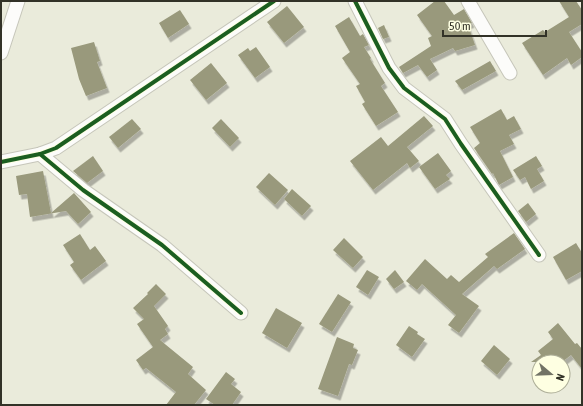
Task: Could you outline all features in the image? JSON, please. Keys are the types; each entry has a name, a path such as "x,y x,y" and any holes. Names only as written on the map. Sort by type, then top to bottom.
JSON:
{"street":[{"path":"1,53 18,1"},
{"path":"1,162 40,154 56,148 274,1"},
{"path":"355,1 389,68 404,88 445,119 539,255"},
{"path":"468,1 510,73"},
{"path":"40,154 82,190 162,245 240,313"}],"building":[{"path":"435,1 444,1 454,15 464,9 472,23 468,25 475,45 455,51 453,48 430,59 437,70 427,77 418,65 403,73 399,67 431,46 428,38 432,36 417,15"},
{"path":"559,1 576,1 582,10 582,24 569,32 582,52 582,57 571,65 567,58 543,75 522,43 543,30 545,32 569,17"},
{"path":"287,6 304,27 284,43 267,22"},
{"path":"180,10 189,24 168,38 159,23"},
{"path":"349,17 360,36 363,34 369,45 364,47 385,83 381,86 398,112 376,126 362,104 365,102 356,86 360,84 342,58 350,52 335,26"},
{"path":"384,25 389,37 383,39 378,28"},
{"path":"94,42 100,61 97,62 107,88 86,96 79,79 71,48"},
{"path":"256,47 270,67 255,78 238,55 248,48 250,51"},
{"path":"490,61 496,71 462,90 455,81"},
{"path":"211,63 227,83 206,100 190,80"},
{"path":"501,109 507,120 514,116 521,129 509,135 514,144 500,151 513,177 499,185 493,173 492,174 474,148 480,143 470,127"},
{"path":"424,116 433,126 407,147 419,161 410,168 407,163 373,190 350,161 381,137 388,146"},
{"path":"132,119 141,129 118,148 109,137"},
{"path":"221,119 239,138 230,147 212,128"},
{"path":"438,153 451,171 446,175 450,179 435,189 419,167"},
{"path":"93,156 103,171 87,183 73,171"},
{"path":"536,156 542,166 537,169 544,181 531,189 525,177 520,180 513,170"},
{"path":"43,171 51,213 74,193 91,212 78,224 66,211 30,217 27,194 19,195 16,176"},
{"path":"269,173 288,190 275,205 256,187"},
{"path":"292,189 311,206 302,216 284,199"},
{"path":"528,203 536,214 526,222 518,211"},
{"path":"514,233 525,249 497,269 494,266 462,294 479,306 459,333 448,325 456,315 422,284 417,290 406,281 425,259 447,279 451,275 459,282 488,257 485,254"},
{"path":"80,234 90,250 95,246 106,261 81,280 70,265 74,262 63,245"},
{"path":"344,238 363,257 353,268 333,250"},
{"path":"576,243 582,253 582,271 566,280 553,257"},
{"path":"367,270 379,277 368,295 356,287"},
{"path":"395,270 404,282 394,289 386,279"},
{"path":"156,284 166,294 154,306 168,326 165,329 168,334 160,340 193,367 188,374 206,390 194,405 166,405 176,392 146,368 143,370 136,360 153,347 137,324 144,319 133,308"},
{"path":"338,294 351,302 332,332 319,324"},
{"path":"276,308 302,323 287,348 262,333"},
{"path":"558,323 575,344 577,343 582,349 582,369 571,354 540,354 538,351 553,339 548,332"},
{"path":"409,326 425,339 412,357 396,345"},
{"path":"337,337 354,344 353,348 358,350 352,365 349,364 338,396 318,389"},
{"path":"494,345 510,359 497,375 481,361"},
{"path":"226,372 235,379 231,384 241,392 232,405 215,405 206,399"}],"cycle path":[{"path":"1,162 40,154 56,148 274,1"},
{"path":"355,1 389,68 404,88 445,119 539,255"},
{"path":"40,154 83,190 162,245 241,313"}]}
